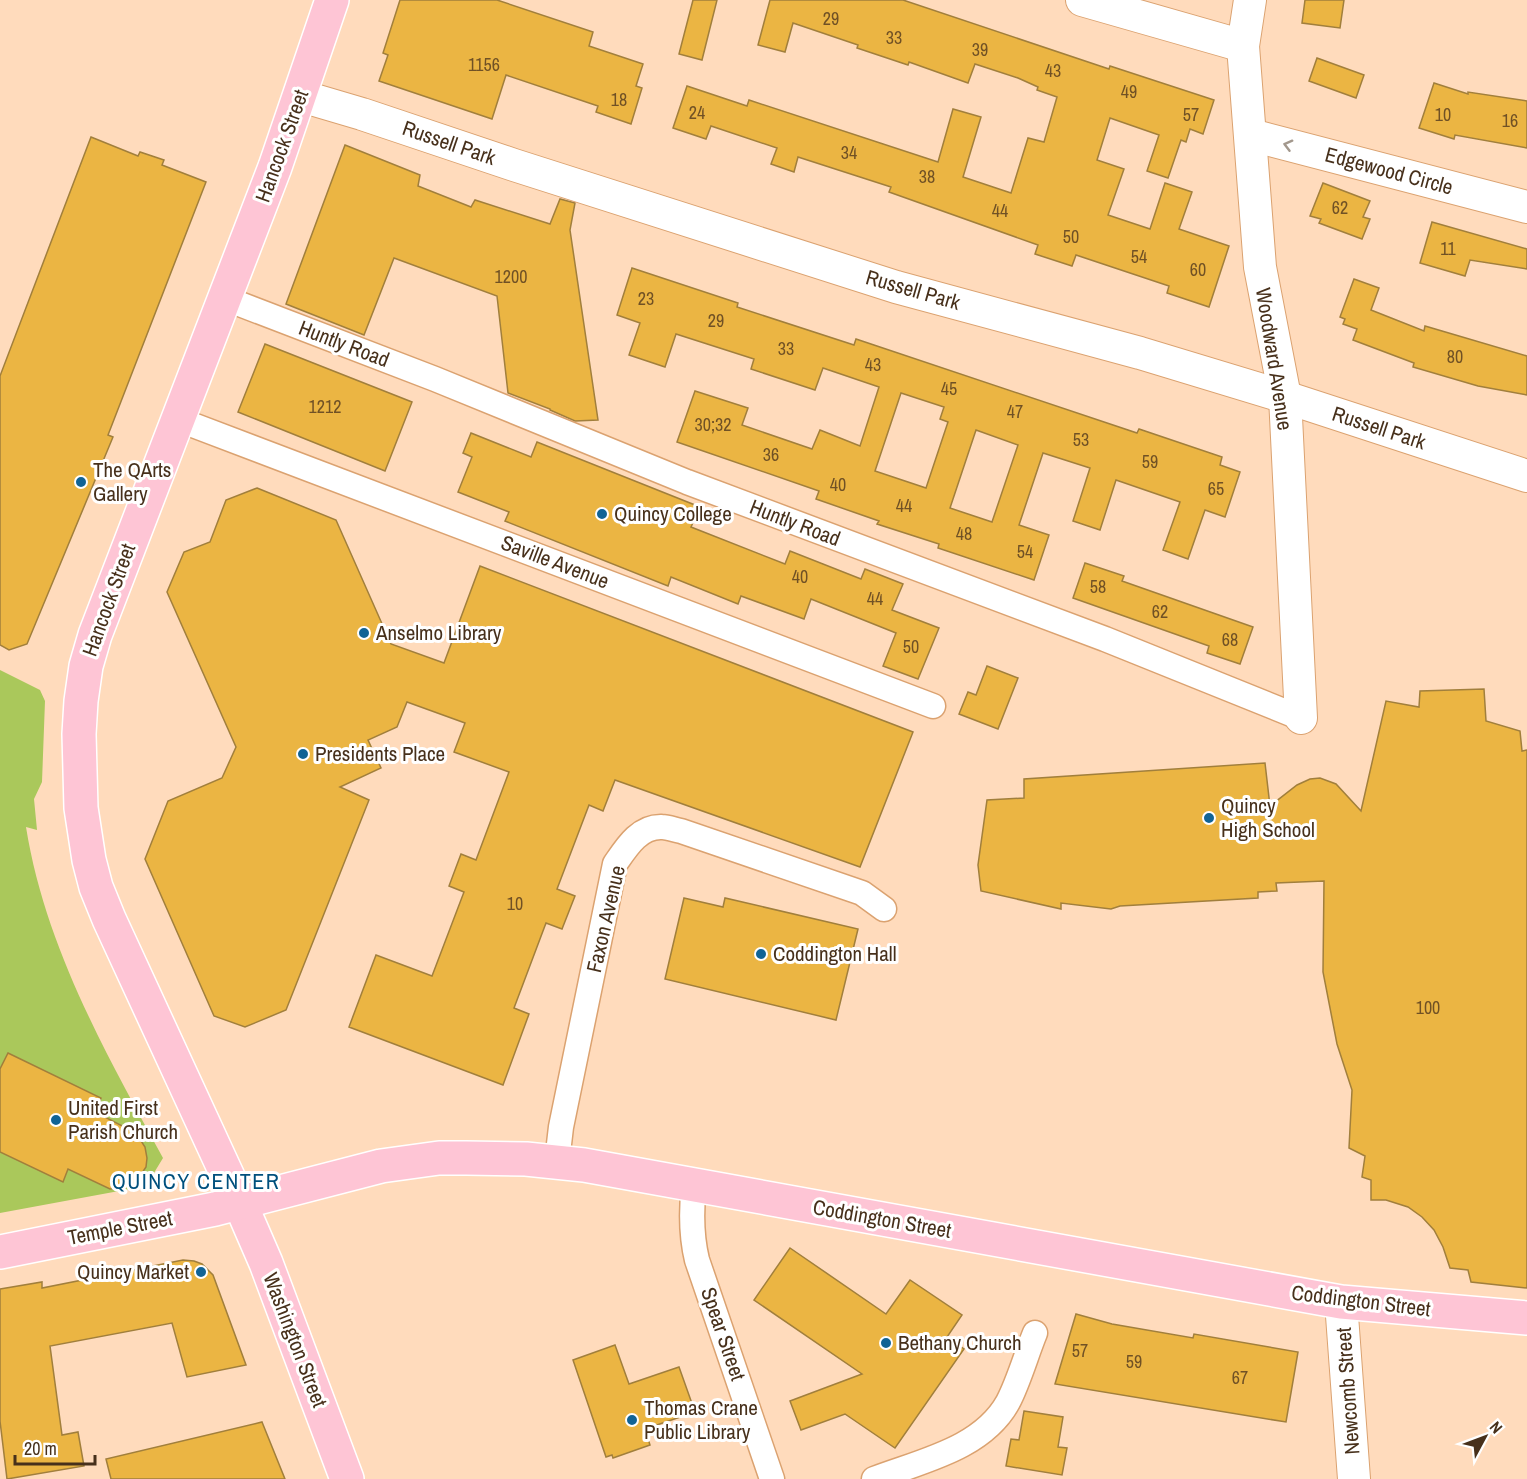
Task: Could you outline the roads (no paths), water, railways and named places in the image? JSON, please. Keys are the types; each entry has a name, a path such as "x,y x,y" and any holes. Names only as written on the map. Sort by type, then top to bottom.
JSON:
{"main road":[{"name":"Hancock Street","path":"240,1203 96,887 88,861 81,808 79,734 81,701 86,666 95,635 275,167 332,0"},
{"name":"Coddington Street","path":"240,1203 381,1166 439,1158 557,1161 584,1164 1341,1302 1527,1318"},
{"name":"Temple Street","path":"0,1252 240,1203"},
{"name":"Washington Street","path":"240,1203 266,1263 347,1479"}],"street":[{"path":"1082,0 1244,46"},
{"name":"Woodward Avenue","path":"1250,0 1244,46 1260,267 1285,397 1301,718"},
{"name":"Russell Park","path":"301,96 896,286 1140,353 1285,397 1527,476"},
{"name":"Edgewood Circle","path":"1251,135 1527,207"},
{"name":"Huntly Road","path":"224,298 435,379 687,482 1105,639 1301,718"},
{"name":"Saville Avenue","path":"177,419 933,706"},
{"name":"Faxon Avenue","path":"557,1161 561,1127 615,864 626,847 641,832 660,827 681,831 862,893 884,909"},
{"name":"Spear Street","path":"694,1185 693,1242 697,1260 772,1479"},
{"name":"Newcomb Street","path":"1341,1302 1354,1479"},
{"path":"874,1479 965,1445 990,1427 1008,1402 1035,1333"}],"place":[{"name":"The QArts Gallery","path":"81,482"},
{"name":"Quincy College","path":"602,514"},
{"name":"Anselmo Library","path":"364,633"},
{"name":"Presidents Place","path":"303,754"},
{"name":"Quincy High School","path":"1209,818"},
{"name":"Coddington Hall","path":"761,954"},
{"name":"United First Parish Church","path":"56,1120"},
{"name":"Quincy Market","path":"201,1272"},
{"name":"Bethany Church","path":"886,1343"},
{"name":"Thomas Crane Public Library","path":"632,1420"}],"district":[{"name":"QUINCY CENTER","path":"196,1181"}]}
